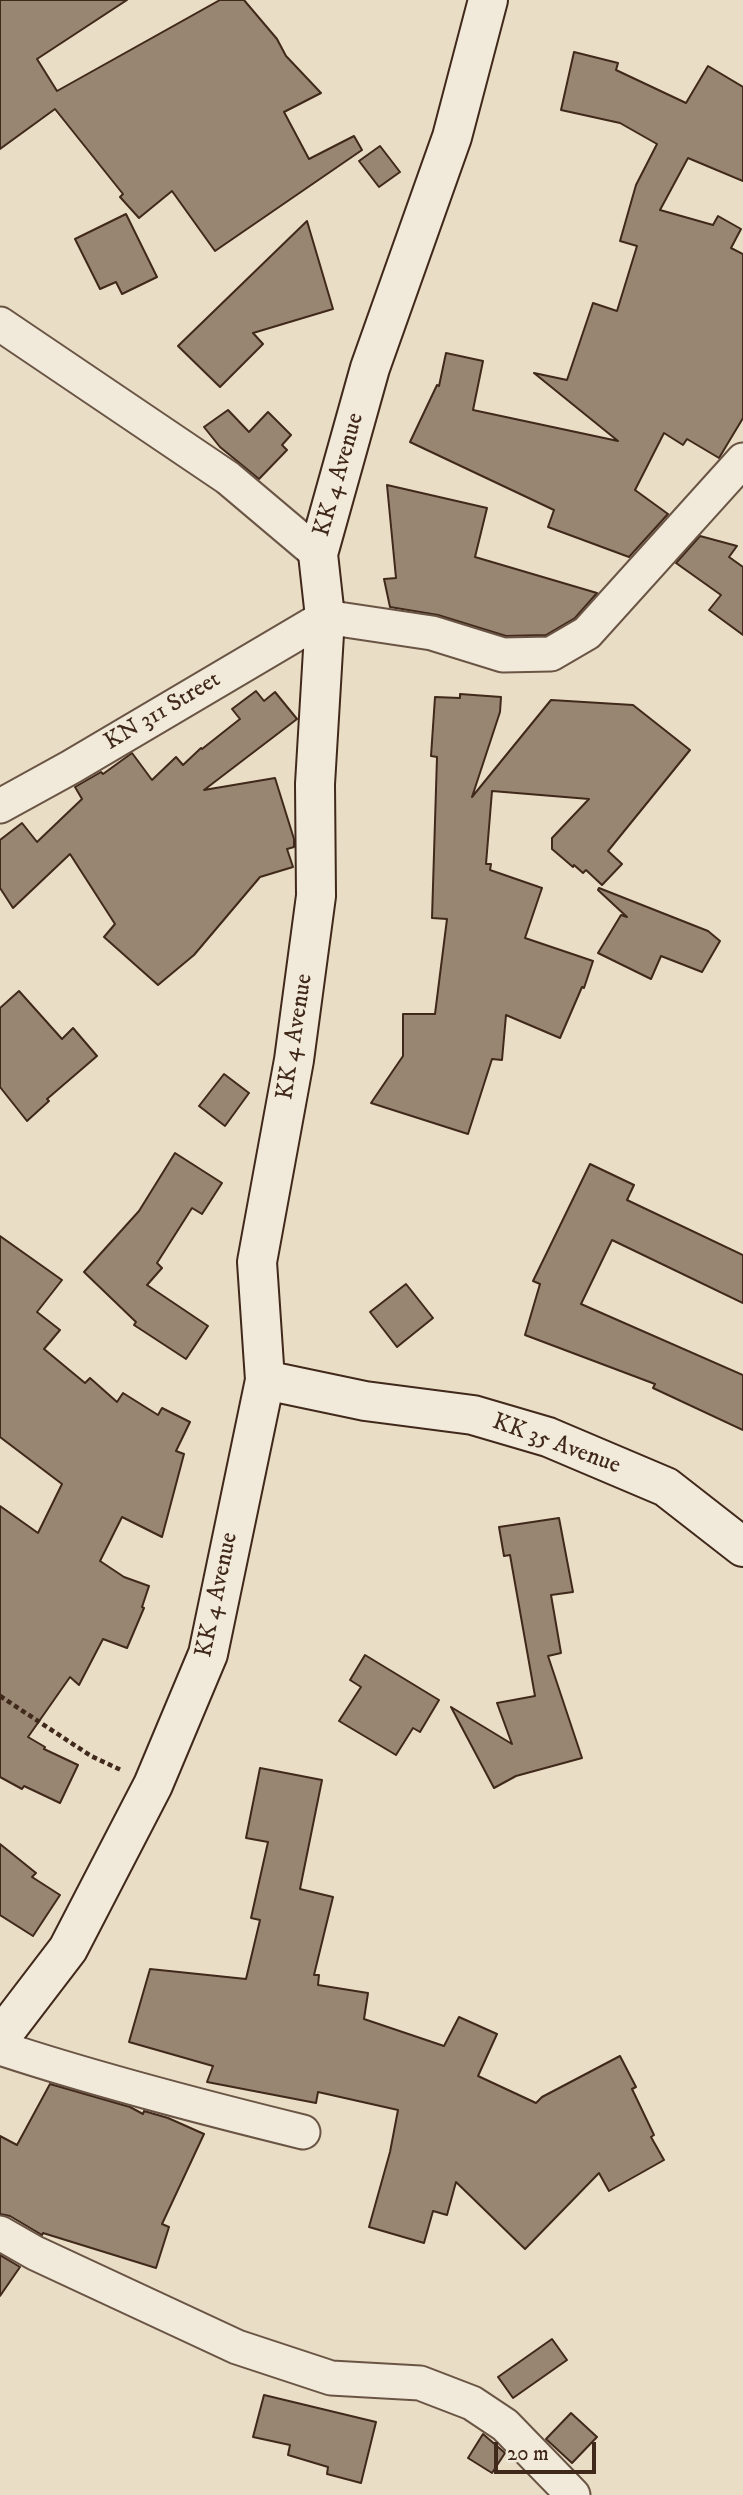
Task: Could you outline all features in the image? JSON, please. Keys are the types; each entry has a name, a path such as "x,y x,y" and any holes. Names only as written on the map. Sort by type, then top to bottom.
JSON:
{"main road":[{"name":"KK 4 Avenue","path":"0,2038 68,1949 153,1785 208,1654 265,1380 257,1262 294,1060 316,895 315,784 325,617 318,554 370,368 452,137 488,0"},
{"name":"KK 35 Avenue","path":"265,1380 365,1401 473,1415 548,1437 666,1488 743,1547"}],"street":[{"path":"0,324 229,478 318,554"},
{"path":"325,617 432,633 503,655 551,654 587,633 743,460"},
{"name":"KN 311 Street","path":"0,806 325,617"},
{"path":"0,2048 76,2073 303,2132"},
{"path":"0,2233 47,2259 237,2347 331,2378 420,2383 472,2403 505,2425 573,2495"}],"path":[{"path":"0,1696 91,1756 153,1785"}],"building":[{"path":"0,0 127,0 37,59 57,91 220,0 244,0 277,39 286,56 321,93 284,112 309,159 354,136 362,150 215,251 172,191 139,218 120,197 123,194 55,109 0,149"},
{"path":"574,52 618,63 616,70 686,103 708,66 743,87 743,181 688,158 660,210 713,225 718,216 741,229 731,248 743,254 743,418 719,458 687,439 683,445 664,433 635,490 668,514 629,557 548,527 554,510 410,442 437,385 439,386 446,353 483,361 473,410 618,441 534,373 567,380 593,303 617,311 637,246 620,241 636,185 657,144 620,123 561,110"},
{"path":"380,146 400,172 379,187 359,161"},
{"path":"126,214 157,277 122,294 116,282 100,289 75,239"},
{"path":"307,221 333,309 253,333 263,344 220,387 178,346"},
{"path":"228,410 249,432 268,412 291,435 282,445 287,450 259,479 220,447 204,427"},
{"path":"387,485 487,508 475,557 597,593 575,618 546,635 506,636 438,615 390,607 384,579 396,578"},
{"path":"700,536 737,546 729,557 743,567 743,635 709,610 721,595 676,563"},
{"path":"256,691 264,701 275,692 297,719 204,790 275,778 294,839 294,847 287,849 293,867 260,877 194,955 158,985 104,937 115,924 70,854 13,908 0,888 0,840 22,823 37,842 82,799 75,787 101,772 103,774 132,753 152,780 176,757 183,765 240,719 232,709"},
{"path":"460,694 501,697 500,712 472,797 551,700 633,705 690,750 608,851 622,864 602,885 586,870 583,873 574,865 573,867 552,849 552,838 589,799 492,791 486,864 491,864 490,870 542,888 525,938 593,961 584,988 582,987 560,1038 506,1015 502,1060 492,1059 468,1134 371,1103 403,1056 403,1014 435,1014 447,919 432,918 437,757 431,756 435,697 460,698"},
{"path":"599,888 708,931 720,941 702,972 661,956 651,979 598,953 621,915 627,917 598,890"},
{"path":"19,991 62,1039 73,1028 97,1056 47,1099 49,1101 27,1121 0,1087 0,1008"},
{"path":"224,1074 249,1093 225,1126 199,1106"},
{"path":"175,1153 222,1183 202,1214 192,1208 157,1263 162,1268 147,1285 208,1326 186,1359 134,1325 136,1322 84,1272 139,1211"},
{"path":"590,1164 634,1185 627,1200 743,1255 743,1303 612,1240 581,1304 743,1375 743,1430 653,1388 655,1384 525,1335 540,1284 533,1281"},
{"path":"0,1236 62,1280 37,1312 60,1330 44,1349 85,1383 90,1378 117,1402 123,1393 158,1415 162,1408 190,1422 176,1451 184,1454 162,1537 122,1517 100,1561 124,1577 149,1586 142,1607 144,1608 127,1648 103,1639 79,1685 70,1677 28,1737 45,1747 44,1749 78,1765 60,1803 24,1786 22,1789 0,1777 0,1506 38,1533 62,1484 0,1437"},
{"path":"406,1284 433,1318 397,1347 370,1312"},
{"path":"559,1518 573,1592 551,1595 561,1653 548,1656 582,1758 516,1776 494,1788 451,1707 512,1744 497,1703 535,1696 510,1555 504,1556 499,1527"},
{"path":"365,1655 439,1700 420,1732 413,1728 396,1755 339,1721 361,1687 350,1680"},
{"path":"260,1768 322,1780 300,1889 333,1897 314,1975 319,1975 318,1985 368,1993 364,2019 444,2046 459,2017 497,2034 478,2076 536,2103 542,2097 620,2056 636,2087 632,2089 654,2135 651,2137 664,2160 609,2191 599,2173 525,2249 456,2182 447,2215 433,2211 424,2243 369,2227 390,2152 398,2110 318,2092 316,2103 207,2082 213,2066 129,2042 150,1969 246,1979 260,1920 251,1918 268,1842 246,1838"},
{"path":"0,1844 36,1873 32,1877 60,1895 33,1936 0,1915"},
{"path":"50,2084 130,2107 143,2114 144,2111 168,2118 204,2134 162,2224 169,2227 156,2268 43,2233 42,2235 10,2216 0,2214 0,2136 17,2145"},
{"path":"0,2255 20,2267 0,2296"},
{"path":"552,2339 567,2360 513,2398 498,2377"},
{"path":"264,2395 376,2422 361,2483 327,2474 328,2467 288,2455 290,2445 253,2437"},
{"path":"571,2413 597,2437 572,2463 546,2439"},
{"path":"483,2434 505,2453 492,2473 468,2458"}]}
